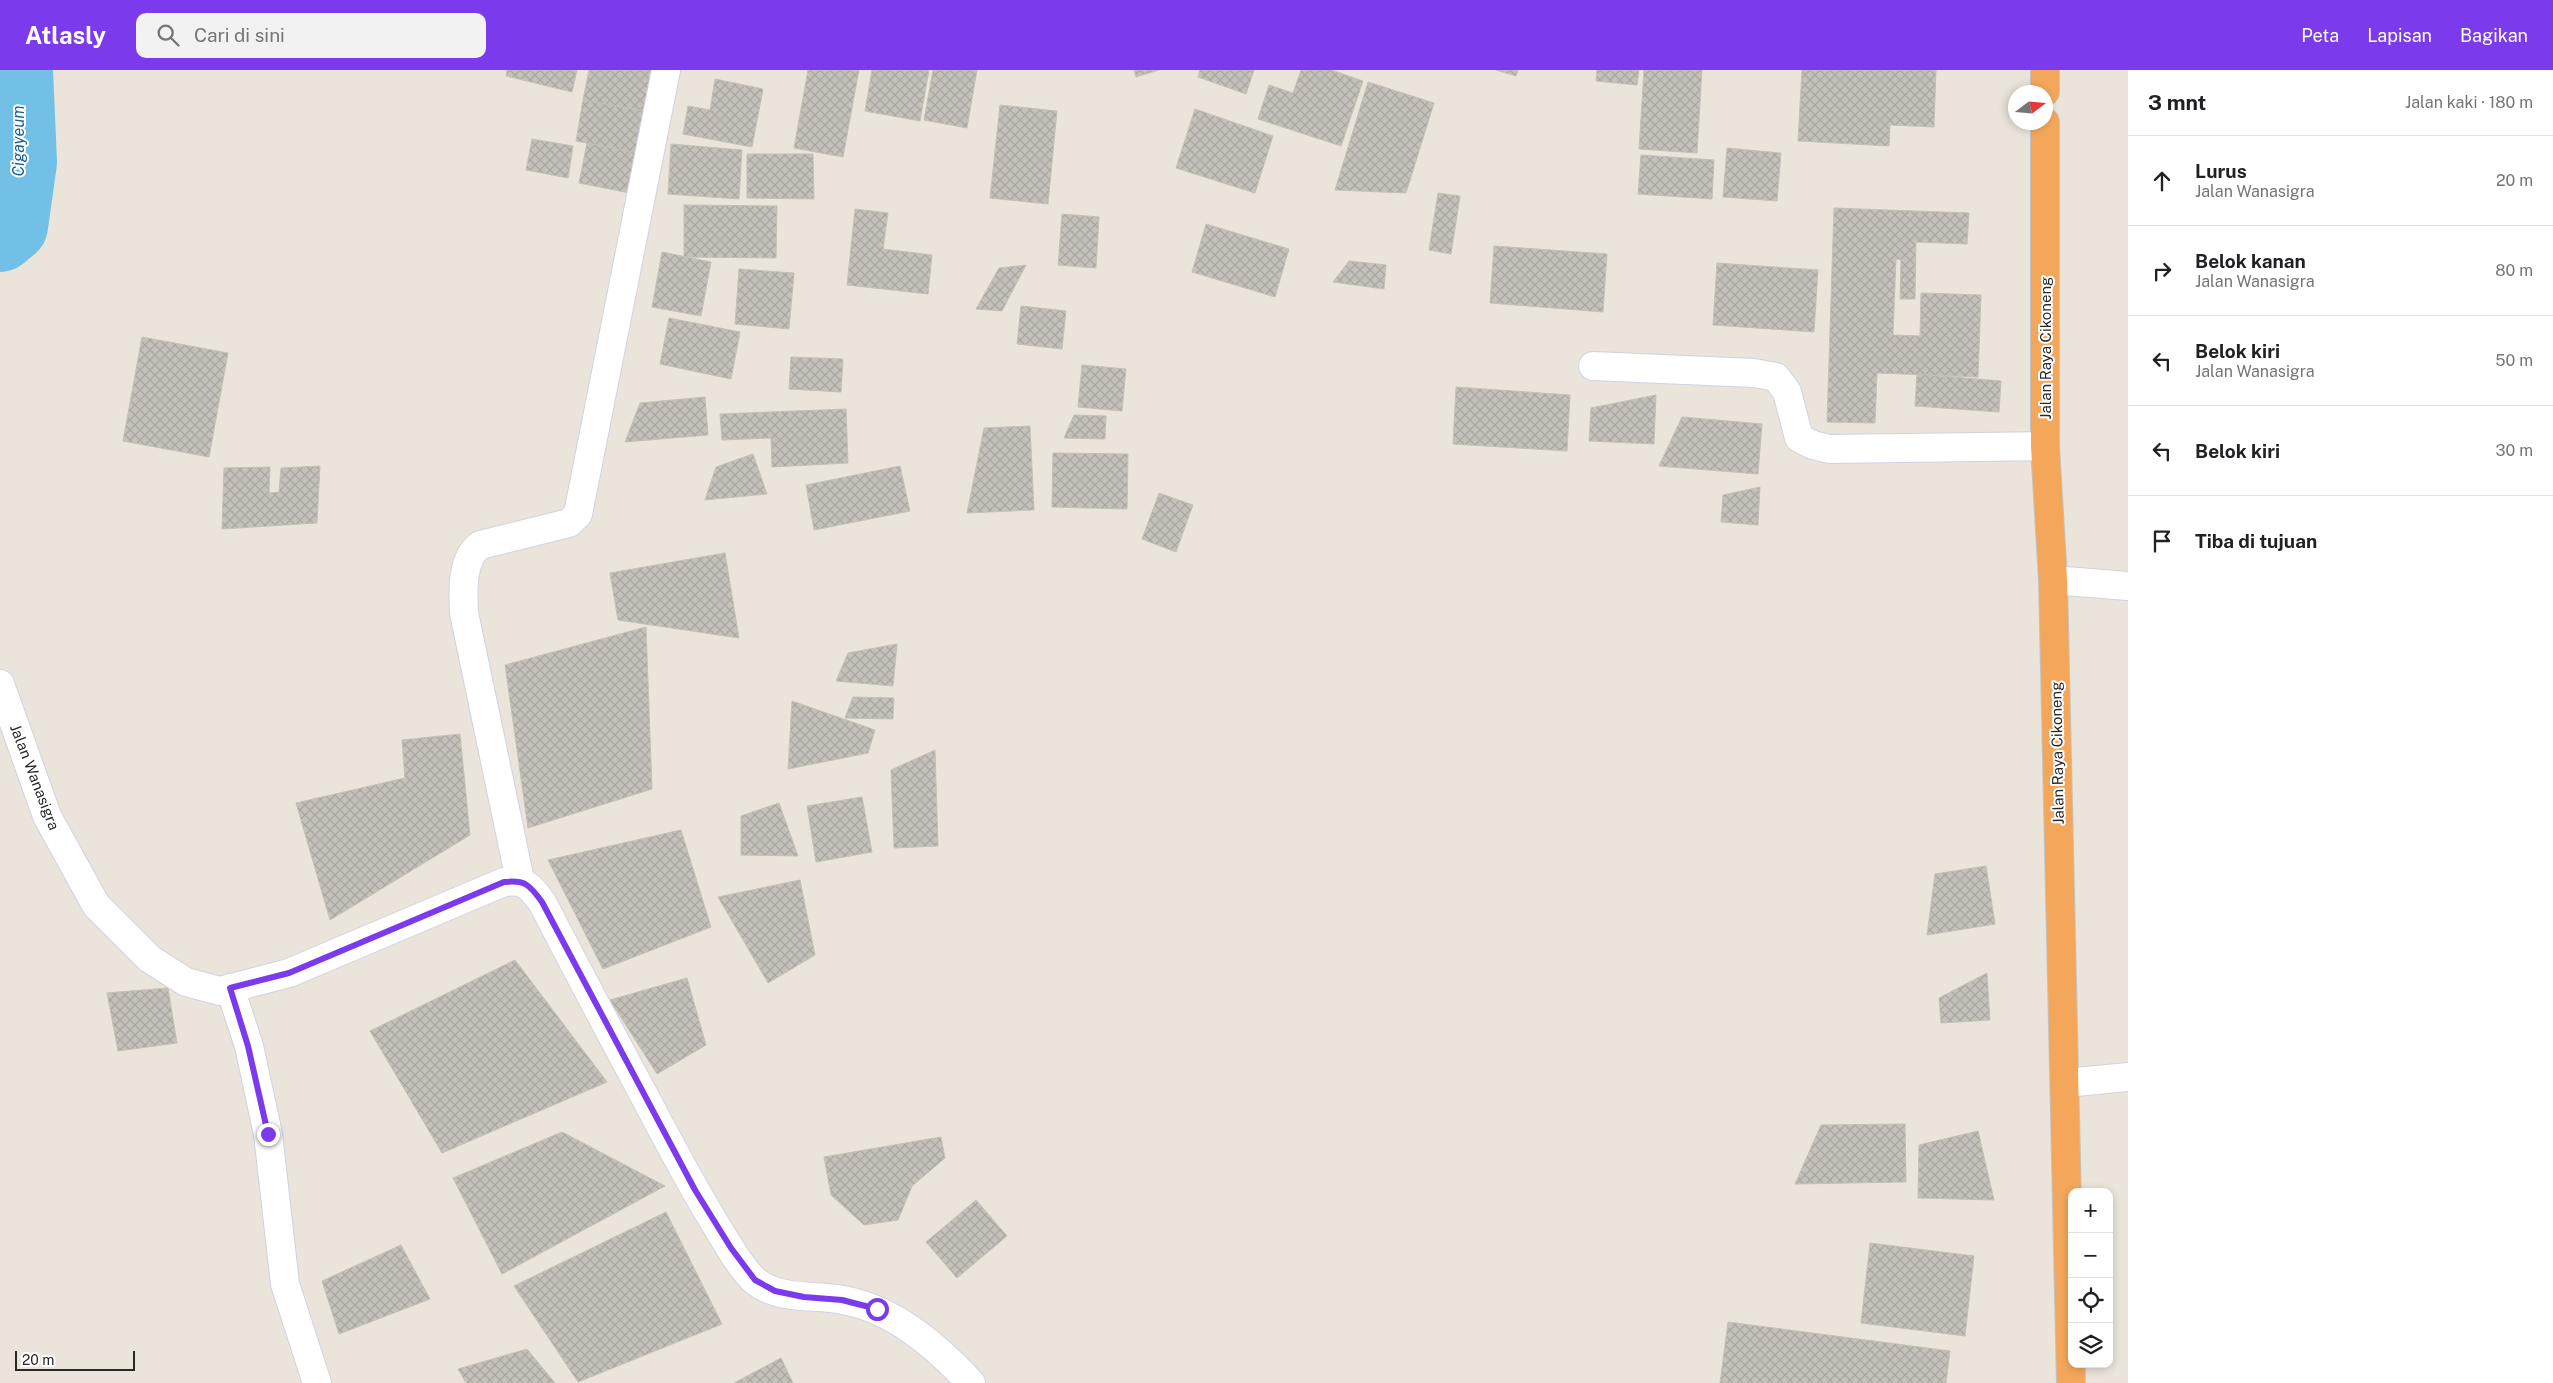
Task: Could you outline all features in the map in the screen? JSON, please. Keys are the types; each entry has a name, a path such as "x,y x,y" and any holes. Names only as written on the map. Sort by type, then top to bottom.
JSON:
{"highway":[{"path":"2045,70 2045,85"},
{"name":"Jalan Raya Cikoneng","path":"2045,130 2045,446 2053,580 2066,1083 2071,1383"}],"street":[{"path":"666,70 578,514 569,523 480,546 472,551 468,558 463,595 464,614 520,880 532,888 542,902 695,1190 731,1248 755,1280 775,1291 804,1297 842,1300 877,1309 905,1325 955,1366 971,1383"},
{"path":"1593,366 1754,373 1776,377 1787,392 1799,438 1813,446 1829,449 2045,446"},
{"path":"2053,580 2128,586"},
{"name":"Jalan Wanasigra","path":"0,684 47,816 96,905 150,959 186,982 220,990 289,973 504,882 520,880"},
{"path":"230,988 248,1046 268,1134 285,1284 317,1383"},
{"path":"2066,1083 2128,1077"}],"building":[{"path":"507,70 577,70 572,92 506,76"},
{"path":"589,70 664,70 655,113 583,100"},
{"path":"808,70 859,70 843,157 794,148"},
{"path":"872,70 929,70 920,121 865,111"},
{"path":"933,70 977,70 967,128 924,120"},
{"path":"1134,70 1159,70 1136,77"},
{"path":"1200,70 1254,70 1246,94 1198,77"},
{"path":"1301,70 1331,70 1363,81 1341,146 1258,119 1269,85 1293,93"},
{"path":"1496,70 1518,70 1516,76"},
{"path":"1597,70 1639,70 1637,85 1596,81"},
{"path":"1644,70 1702,70 1697,153 1639,149"},
{"path":"1802,70 1936,70 1934,127 1890,125 1889,146 1798,141"},
{"path":"715,79 763,89 752,147 683,134 688,106 710,110"},
{"path":"1368,82 1434,103 1406,193 1335,190"},
{"path":"583,100 655,113 648,155 576,141"},
{"path":"1000,105 1057,111 1048,204 990,198"},
{"path":"1195,109 1273,136 1255,193 1176,168"},
{"path":"532,139 573,146 568,178 526,170"},
{"path":"587,143 648,155 640,195 579,183"},
{"path":"671,144 742,150 739,199 668,194"},
{"path":"1727,148 1781,153 1777,201 1723,197"},
{"path":"747,154 813,154 814,199 747,198"},
{"path":"1641,155 1714,160 1712,199 1638,194"},
{"path":"1438,193 1460,196 1451,254 1429,250"},
{"path":"684,205 777,206 776,258 684,257"},
{"path":"1834,208 1969,213 1967,244 1916,242 1915,299 1900,299 1901,260 1896,259 1893,335 1920,336 1921,293 1981,295 1978,377 1877,373 1875,423 1827,422"},
{"path":"855,209 888,213 883,249 932,255 928,294 847,285"},
{"path":"1062,214 1099,217 1096,268 1058,265"},
{"path":"1206,224 1289,249 1275,297 1192,272"},
{"path":"1494,246 1607,254 1603,312 1490,303"},
{"path":"662,252 711,262 701,316 652,307"},
{"path":"1349,261 1386,265 1384,289 1333,282"},
{"path":"1717,263 1818,270 1814,332 1713,325"},
{"path":"1026,265 1002,311 976,309 999,268"},
{"path":"739,269 794,273 789,329 735,324"},
{"path":"1021,306 1066,311 1062,349 1017,344"},
{"path":"669,318 740,332 731,379 660,364"},
{"path":"142,337 228,353 209,457 123,441"},
{"path":"791,357 843,359 841,392 789,389"},
{"path":"1082,365 1126,369 1122,411 1078,407"},
{"path":"1917,374 2001,381 1999,412 1915,406"},
{"path":"1456,387 1570,395 1567,451 1453,444"},
{"path":"1656,395 1654,444 1589,441 1591,408"},
{"path":"705,397 708,435 625,442 640,403"},
{"path":"846,409 848,463 772,467 771,438 722,440 720,414"},
{"path":"1074,415 1106,416 1105,439 1064,438"},
{"path":"1682,417 1762,424 1758,474 1659,466"},
{"path":"1030,426 1034,510 967,513 984,428"},
{"path":"1053,453 1128,454 1127,509 1052,507"},
{"path":"753,454 767,494 705,500 716,467"},
{"path":"320,466 317,523 222,529 224,468 270,467 269,493 279,492 281,468"},
{"path":"900,466 910,511 814,530 806,485"},
{"path":"1760,487 1758,525 1721,522 1723,495"},
{"path":"1159,493 1193,505 1176,552 1142,539"},
{"path":"725,553 739,638 618,620 610,573"},
{"path":"646,627 652,789 528,828 505,665"},
{"path":"897,644 893,686 836,681 848,653"},
{"path":"853,697 894,698 893,719 845,718"},
{"path":"792,701 875,730 868,753 788,769"},
{"path":"460,734 470,835 330,920 296,803 405,778 402,740"},
{"path":"935,750 938,846 894,848 891,770"},
{"path":"862,797 872,852 816,862 807,806"},
{"path":"779,803 798,856 741,855 741,816"},
{"path":"681,830 711,927 603,969 548,860"},
{"path":"1986,866 1995,924 1927,935 1935,874"},
{"path":"800,880 815,955 768,983 718,897"},
{"path":"515,960 607,1082 442,1153 370,1031"},
{"path":"1987,973 1990,1020 1941,1023 1939,998"},
{"path":"687,978 706,1045 657,1074 610,1000"},
{"path":"168,988 177,1043 118,1051 107,993"},
{"path":"1905,1124 1906,1182 1795,1184 1821,1125"},
{"path":"1978,1131 1994,1200 1918,1198 1919,1145"},
{"path":"562,1132 665,1186 502,1274 453,1178"},
{"path":"941,1137 945,1158 912,1186 898,1220 864,1225 831,1195 824,1157"},
{"path":"976,1200 1007,1236 957,1278 926,1242"},
{"path":"666,1212 722,1324 578,1382 514,1286"},
{"path":"1870,1243 1974,1256 1965,1336 1861,1323"},
{"path":"401,1245 430,1299 339,1334 322,1281"},
{"path":"1728,1322 1950,1351 1946,1383 1720,1383"},
{"path":"527,1349 555,1383 466,1383 458,1369"},
{"path":"781,1358 793,1383 734,1383"}],"waterway":[{"name":"Cigayeum","path":"0,236 12,226 21,162 17,70"}],"route":[{"path":"268,1134 248,1046 230,988 289,973 504,882 520,880 532,888 542,902 695,1190 731,1248 755,1280 775,1291 804,1297 842,1300 877,1309"}]}
